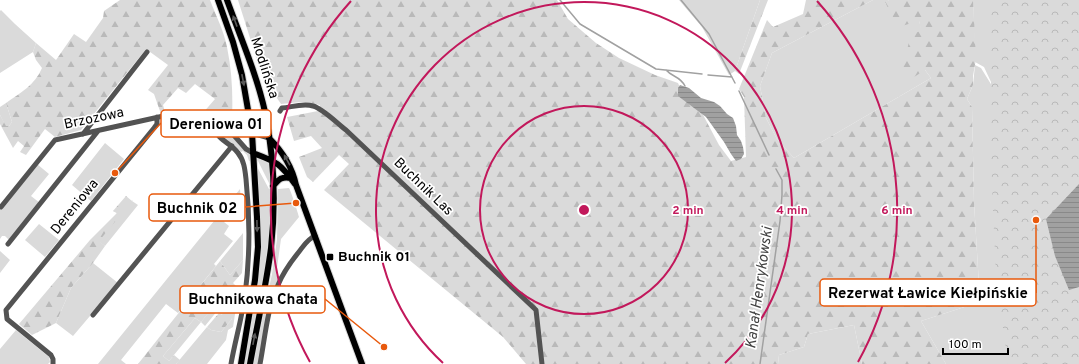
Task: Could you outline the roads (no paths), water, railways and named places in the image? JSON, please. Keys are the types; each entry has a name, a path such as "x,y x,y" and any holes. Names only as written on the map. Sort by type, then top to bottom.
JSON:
{"main road":[{"name":"Modlińska","path":"218,0 233,42 242,75 252,133 257,209 258,247 256,280 241,364"},
{"name":"Modlińska","path":"227,0 248,57 265,111 273,187 271,248 250,364"},
{"path":"269,138 284,154 294,174 296,186"},
{"path":"253,152 280,165 296,186 362,364"},
{"path":"273,187 281,178 291,178"}],"street":[{"path":"83,134 147,52"},
{"name":"Buchnik Las","path":"281,110 299,105 314,106 331,118 346,130 536,310 542,364"},
{"name":"Brzozowa","path":"1,207 55,140 177,113 203,116 241,130 269,138"},
{"name":"Dereniowa","path":"53,364 54,359 51,355 7,319 6,310 154,128 157,124 157,117"},
{"path":"241,130 246,127 250,118"},
{"path":"231,364 245,296 249,230 245,169 240,155 232,146 216,133 215,128 220,121 246,149 253,152"},
{"path":"8,244 98,131"},
{"path":"93,315 232,146"},
{"path":"260,364 271,310 278,285 288,267 299,252 310,239 315,236"}],"waterway":[{"path":"560,0 580,24 656,69 702,74"},
{"name":"Kanał Henrykowski","path":"681,0 709,34 735,83"},
{"path":"666,70 681,80 685,86"},
{"path":"708,75 732,77"},
{"name":"Kanał Henrykowski","path":"739,91 769,155"},
{"name":"Kanał Henrykowski","path":"760,364 780,221 782,180 776,169"}],"place":[{"name":"Dereniowa 01","path":"115,173"},
{"name":"Buchnik 02","path":"296,203"},
{"name":"Rezerwat Ławice Kiełpińskie","path":"1036,220"},
{"name":"Buchnik 01","path":"330,257"},
{"name":"Buchnikowa Chata","path":"384,347"}]}
